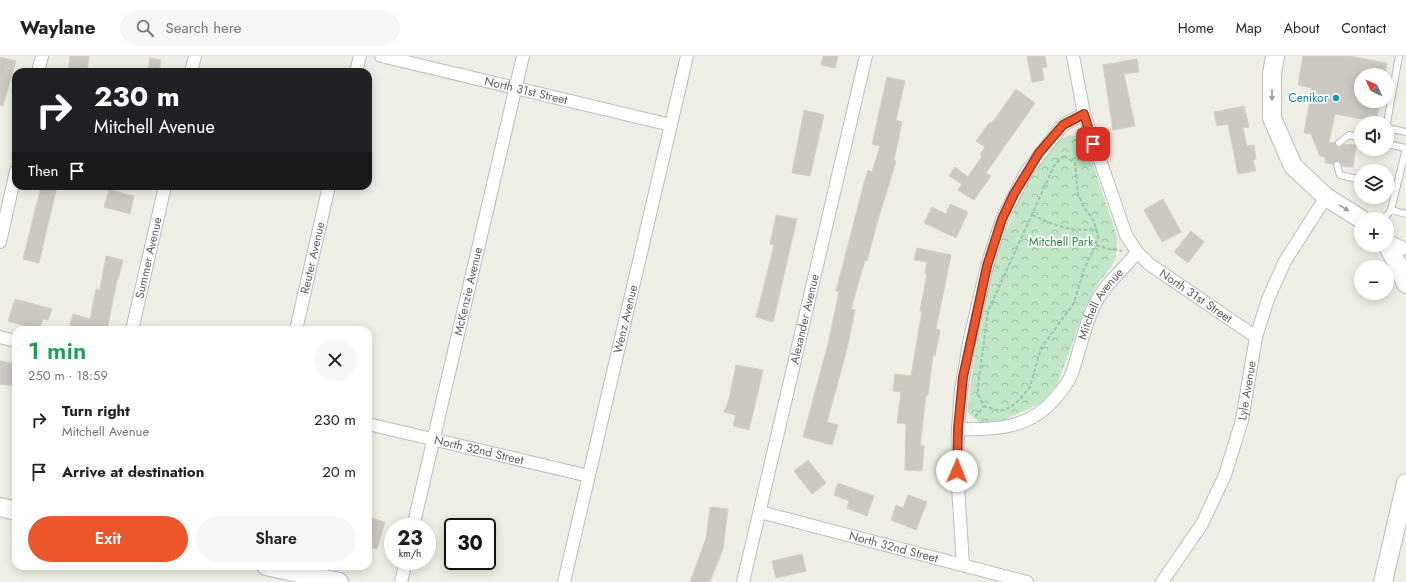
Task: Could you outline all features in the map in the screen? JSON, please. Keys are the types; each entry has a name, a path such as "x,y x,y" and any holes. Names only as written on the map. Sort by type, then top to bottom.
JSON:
{"main road":[{"path":"1276,56 1272,74 1272,118 1293,166 1326,197 1354,215"},
{"path":"1391,252 1397,262 1406,284"},
{"path":"1383,582 1406,488"},
{"path":"0,508 12,510"},
{"path":"284,570 339,582"}],"street":[{"path":"39,68 42,56"},
{"path":"192,68 195,56"},
{"path":"357,68 360,56"},
{"name":"North 31st Street","path":"381,56 672,125"},
{"name":"McKenzie Avenue","path":"415,518 523,56"},
{"name":"Wenz Avenue","path":"564,582 687,56"},
{"name":"Alexander Avenue","path":"743,582 866,56"},
{"path":"1073,56 1084,114 1126,235 1137,252"},
{"path":"963,564 957,471 961,390 970,338 987,266 1002,219 1017,188 1039,153 1063,125 1084,114"},
{"path":"0,242 12,189"},
{"name":"Summer Avenue","path":"133,326 164,190"},
{"name":"Reuter Avenue","path":"297,326 328,190"},
{"name":"Lyle Avenue","path":"1162,582 1202,524 1225,475 1242,420 1256,337 1268,299 1286,261 1304,231 1321,208 1326,197"},
{"path":"1394,245 1406,249"},
{"name":"North 31st Street","path":"1137,252 1149,264 1256,337"},
{"name":"Mitchell Avenue","path":"958,428 1000,428 1016,425 1039,414 1052,404 1072,375 1086,324 1098,298 1114,275 1137,252"},
{"path":"0,337 12,340"},
{"name":"North 32nd Street","path":"372,425 589,476"},
{"name":"North 32nd Street","path":"760,512 1027,582"},
{"path":"401,582 404,570"}],"lane":[{"path":"1388,116 1399,56"},
{"path":"1394,129 1406,132"},
{"path":"1339,143 1350,135 1354,136"},
{"path":"1394,145 1406,148 1391,210 1406,214"},
{"path":"1337,165 1340,175 1354,178"}],"path":[{"path":"1064,156 1075,163 1078,194 1097,229 1096,245 1084,269 1074,303 1041,348 1030,387 1011,407 1000,410 984,406 978,394 978,386 986,321 1054,166 1064,156"},
{"path":"1032,215 1059,227 1077,231 1097,229"},
{"path":"1096,245 1109,249 1137,252"}],"green space":[{"name":"Mitchell Park","path":"1069,135 1079,137 1086,144 1117,236 1116,256 1111,267 1096,286 1083,313 1057,385 1041,403 1004,420 980,423 967,412 978,332 991,270 1021,194 1050,150 1061,139"}],"building":[{"path":"70,56 89,56 88,68 68,68"},
{"path":"823,56 838,56 835,68 821,65"},
{"path":"1027,56 1045,56 1047,67 1042,68 1044,80 1032,82"},
{"name":"Cenikor","path":"1303,56 1349,56 1387,63 1386,68 1354,68 1354,108 1379,108 1377,116 1354,116 1354,118 1335,114 1329,142 1335,143 1338,147 1345,144 1354,145 1353,167 1342,166 1338,161 1333,164 1325,163 1325,157 1320,156 1311,134 1304,133 1312,88 1298,85"},
{"path":"0,57 16,61 14,68 12,68 12,75 3,106 0,105"},
{"path":"150,58 161,60 160,68 149,68"},
{"path":"1137,59 1139,72 1124,74 1135,126 1113,130 1103,65"},
{"path":"887,77 905,81 896,120 902,122 894,160 896,161 867,261 865,260 851,309 855,310 847,349 827,422 838,425 832,445 803,437 828,344 839,292 836,291 864,183 868,170 872,172 880,146 872,144"},
{"path":"1016,89 1035,103 986,173 991,176 974,200 958,190 962,184 949,176 955,167 968,177 982,156 980,154 985,147 976,141 990,122 992,123"},
{"path":"1244,106 1249,127 1243,128 1247,146 1254,145 1256,159 1253,160 1256,171 1238,174 1228,124 1217,126 1214,112"},
{"path":"804,110 824,115 810,176 792,173"},
{"path":"40,190 56,190 39,263 23,259"},
{"path":"109,190 134,196 130,214 104,207"},
{"path":"1163,199 1181,232 1162,242 1144,210"},
{"path":"950,204 968,212 956,238 924,223 932,207 946,214"},
{"path":"776,215 797,219 773,322 756,317 774,245 770,244"},
{"path":"1191,231 1204,242 1188,263 1174,252"},
{"path":"917,248 951,255 936,329 940,330 935,356 933,355 928,395 926,395 920,446 924,446 922,471 905,470 906,424 897,423 901,392 893,391 895,374 911,376 922,311 920,311 927,274 925,274 927,262 914,260"},
{"path":"106,256 123,260 117,280 108,326 70,326 73,314 90,319 96,289 100,290"},
{"path":"15,299 52,309 48,320 43,319 40,326 25,326 8,321"},
{"path":"0,361 12,363 12,386 0,384"},
{"path":"736,365 763,370 749,430 733,426 736,415 724,412 729,399"},
{"path":"808,460 826,483 812,494 794,471"},
{"path":"838,483 874,496 867,516 847,508 849,501 834,495"},
{"path":"908,495 927,502 916,530 891,520 896,505 903,508"},
{"path":"710,507 728,509 723,549 710,582 690,582 706,539"},
{"path":"372,518 384,522 377,549 372,547"},
{"path":"802,554 806,571 776,578 772,561"}],"place":[{"name":"Cenikor","path":"1336,98"}],"route":[{"path":"957,471 958,428 963,377 970,338 987,266 1002,219 1027,171 1039,153 1063,125 1084,114 1093,144"}]}
